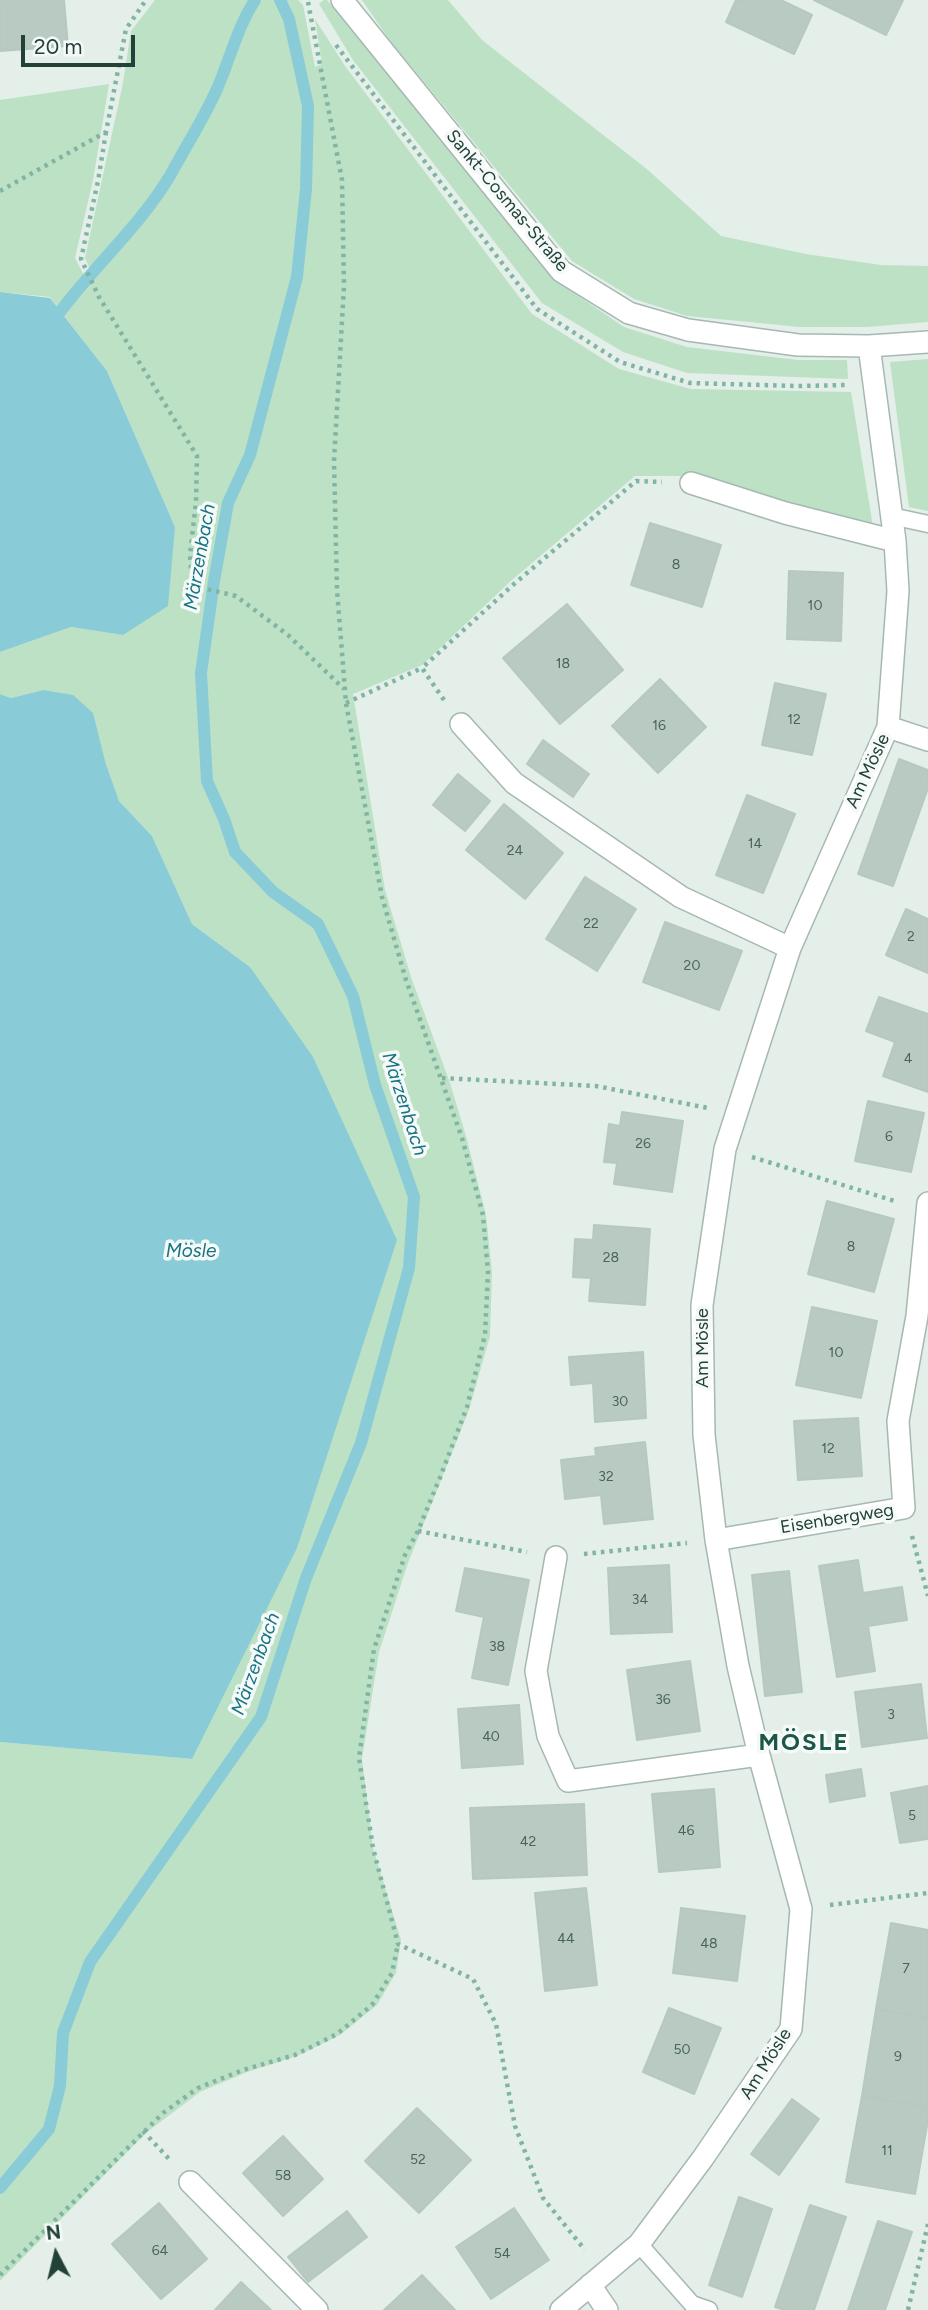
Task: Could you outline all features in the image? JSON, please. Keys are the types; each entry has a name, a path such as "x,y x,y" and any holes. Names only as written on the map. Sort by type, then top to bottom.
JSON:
{"street":[{"name":"Sankt-Cosmas-Straße","path":"342,0 561,271 629,313 688,330 798,345 869,346 928,342"},
{"name":"Am Mösle","path":"561,2310 639,2244 703,2158 791,2029 801,1909 737,1666 716,1540 704,1435 702,1305 725,1149 736,1114 790,948 888,727 898,591 895,541 869,346"},
{"path":"691,483 785,513 895,541"},
{"path":"461,724 514,783 658,882 681,897 790,948"},
{"path":"888,727 928,740"},
{"name":"Eisenbergweg","path":"716,1540 904,1508 898,1421 917,1315 927,1207"},
{"path":"556,1557 537,1671 548,1736 568,1781 759,1755"},
{"path":"190,2182 317,2310"},
{"path":"597,2279 607,2310"}],"lane":[{"path":"891,516 928,524"},
{"path":"639,2244 692,2304 709,2310"}],"path":[{"path":"146,0 125,29 82,258 99,297 197,456 197,502 190,555 192,580 202,588 236,596 288,635 344,690"},
{"path":"0,2275 163,2113 198,2088 243,2070 295,2055 337,2034 372,2005 392,1973 398,1944 373,1848 359,1758 374,1649 405,1555 442,1475 467,1407 485,1335 488,1272 483,1216 442,1078 382,897 344,690 337,590 334,461 344,286 342,180 308,2"},
{"path":"0,191 106,132"},
{"path":"346,703 422,668 514,584 636,481 691,483"},
{"path":"422,668 461,724"},
{"path":"442,1078 596,1086 736,1114"},
{"path":"725,1149 927,1207"},
{"path":"904,1508 928,1596"},
{"path":"801,1909 928,1893"},
{"path":"398,1944 473,1979 496,2024 515,2126 543,2198 597,2279"},
{"path":"143,2131 190,2182"},
{"path":"908,2310 928,2224"}],"green space":[{"path":"155,0 298,0 303,5 315,67 322,64 315,19 345,66 532,314 619,369 691,389 851,392 873,527 692,476 635,476 513,579 422,665 353,694 385,890 411,977 450,1083 466,1136 486,1215 492,1273 490,1336 469,1410 408,1563 379,1652 362,1759 373,1848 401,1940 396,1973 377,2005 340,2035 297,2056 247,2072 200,2092 147,2132 0,2281 0,1742 192,1759 250,967 192,924 152,836 119,801 105,761 43,690 11,698 0,694 0,652 71,627 124,635 175,527 107,371 62,313 93,276 85,258 123,83 131,31"},
{"path":"327,0 555,280 624,327 687,347 798,360 847,360 848,379 687,373 623,352 542,303 353,60 319,4"},
{"path":"362,0 448,0 482,40 648,170 721,236 806,254 881,265 928,266 928,322 867,327 800,327 687,316 634,299 572,261 391,42"},
{"path":"109,84 93,180 75,258 85,277 59,310 50,297 0,292 0,100"},
{"path":"928,359 928,511 909,507 890,362"}],"water":[{"path":"0,292 50,298 107,371 175,527 168,606 123,635 71,627 0,652"},
{"name":"Mösle","path":"43,690 73,695 93,713 119,801 152,836 192,924 250,967 313,1057 397,1240 297,1548 192,1759 0,1742 0,694 11,698"}],"building":[{"path":"0,0 64,0 68,46 0,51"},
{"path":"736,0 781,0 812,15 794,54 726,22"},
{"path":"814,0 903,0 886,35"},
{"path":"650,523 721,545 702,607 631,585"},
{"path":"789,571 843,573 841,641 787,639"},
{"path":"567,604 623,670 560,724 503,658"},
{"path":"660,679 706,727 658,773 612,726"},
{"path":"775,683 826,694 812,755 762,745"},
{"path":"543,740 589,774 573,797 527,764"},
{"path":"899,759 928,770 928,788 893,886 858,874"},
{"path":"458,774 490,801 465,831 433,805"},
{"path":"747,795 795,814 763,893 716,875"},
{"path":"504,804 563,853 525,899 466,850"},
{"path":"585,877 636,909 597,971 546,939"},
{"path":"906,909 928,919 928,973 886,955"},
{"path":"665,922 742,951 719,1010 643,982"},
{"path":"879,997 928,1014 928,1092 883,1076 895,1042 866,1031"},
{"path":"868,1101 924,1113 911,1172 855,1161"},
{"path":"622,1112 683,1121 672,1192 614,1184 617,1163 604,1162 609,1124 620,1126"},
{"path":"827,1201 894,1219 874,1292 808,1274"},
{"path":"594,1225 650,1229 645,1305 589,1301 591,1278 573,1277 575,1239 593,1240"},
{"path":"812,1307 877,1321 861,1398 796,1385"},
{"path":"643,1352 646,1418 595,1422 593,1383 571,1385 569,1357"},
{"path":"858,1418 862,1476 798,1480 794,1421"},
{"path":"645,1442 653,1519 604,1524 601,1495 565,1499 561,1460 596,1456 595,1448"},
{"path":"858,1560 863,1593 902,1587 907,1620 868,1626 875,1671 837,1677 819,1566"},
{"path":"669,1565 672,1632 611,1634 608,1568"},
{"path":"465,1568 529,1580 508,1685 472,1678 484,1617 456,1611"},
{"path":"789,1571 802,1692 765,1696 752,1575"},
{"path":"690,1661 700,1731 637,1740 627,1670"},
{"path":"921,1684 927,1738 862,1747 855,1692"},
{"path":"519,1705 523,1764 462,1768 458,1709"},
{"path":"861,1769 865,1796 830,1802 826,1775"},
{"path":"928,1786 928,1839 900,1843 891,1793"},
{"path":"714,1789 720,1867 659,1872 652,1794"},
{"path":"584,1804 587,1875 473,1879 470,1808"},
{"path":"586,1888 597,1985 545,1991 535,1893"},
{"path":"681,1908 745,1916 737,1981 673,1973"},
{"path":"891,1923 928,1930 928,2018 876,2009"},
{"path":"669,2008 721,2028 694,2094 643,2072"},
{"path":"876,2009 928,2018 928,2107 862,2096"},
{"path":"862,2096 928,2107 915,2194 846,2182"},
{"path":"792,2099 819,2119 779,2175 751,2154"},
{"path":"417,2108 471,2160 419,2213 365,2161"},
{"path":"283,2136 323,2179 283,2216 243,2173"},
{"path":"739,2197 772,2209 742,2297 709,2285"},
{"path":"159,2203 207,2259 161,2299 112,2244"},
{"path":"810,2205 846,2217 814,2310 785,2310 775,2307"},
{"path":"514,2208 549,2260 491,2299 456,2247"},
{"path":"347,2211 367,2237 308,2282 288,2257"},
{"path":"878,2221 912,2232 885,2310 848,2310"},
{"path":"422,2275 455,2310 384,2310"},
{"path":"241,2282 271,2310 215,2310"}],"waterway":[{"path":"60,312 132,228 171,174 212,100 238,33 255,0"},
{"name":"Märzenbach","path":"0,2188 49,2129 60,2086 63,2033 90,1962 261,1717 306,1578 361,1443 409,1268 414,1197 375,1085 353,996 318,924 273,892 235,852 207,781 201,673 214,581 228,503 250,455 297,277 306,189 308,106 289,19 280,0"}],"district":[{"name":"MÖSLE","path":"804,1743"}]}
